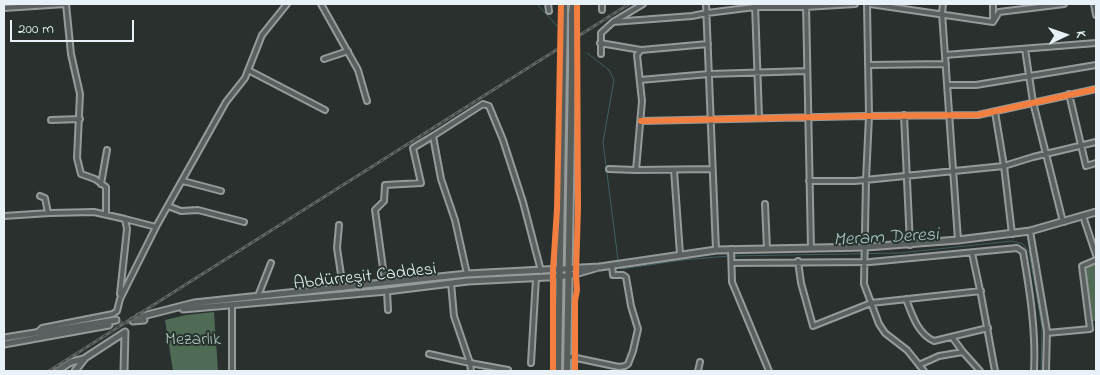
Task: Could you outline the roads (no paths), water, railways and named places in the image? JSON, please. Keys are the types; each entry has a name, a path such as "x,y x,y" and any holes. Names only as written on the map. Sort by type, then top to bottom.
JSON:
{"highway":[{"path":"558,371 564,4"},
{"path":"567,371 573,4"}],"main road":[{"name":"Abdürreşit Caddesi","path":"133,321 149,319 189,308 387,291 451,283 536,278 680,254 716,250 866,249 1012,234 1030,231 1096,212"},
{"name":"Abdürreşit Caddesi","path":"139,317 189,304 467,274 541,271 560,273"},
{"path":"4,338 116,320"},
{"path":"4,344 111,324"},
{"path":"57,371 71,362 85,358 125,332 124,371"},
{"path":"75,371 85,358"}],"street":[{"path":"4,8 10,6 66,4 71,54 80,94 78,158 81,174 95,179 106,187 106,214"},
{"path":"120,299 156,227 226,102 245,78 262,34 287,4"},
{"path":"321,4 348,51 363,83 368,102"},
{"path":"548,4 550,11"},
{"path":"602,4 602,10"},
{"path":"601,54 601,33 614,22 643,4"},
{"path":"706,4 716,250"},
{"path":"614,22 692,16 755,5 855,4"},
{"path":"924,371 907,350 885,334 879,324 864,284 869,116 868,4 942,13 993,22"},
{"path":"943,4 942,13 958,240"},
{"path":"993,4 993,22"},
{"path":"993,22 999,12 1064,4"},
{"path":"1094,4 1096,15"},
{"path":"755,5 759,118"},
{"path":"805,5 811,248"},
{"path":"945,55 1096,42"},
{"path":"600,43 641,50 708,44"},
{"path":"1025,49 1033,102 1063,222"},
{"path":"636,170 642,101 637,55 641,50"},
{"path":"324,59 348,51"},
{"path":"868,65 946,64"},
{"path":"947,85 976,85 1096,65"},
{"path":"248,70 325,110"},
{"path":"640,80 708,74 807,71"},
{"path":"641,122 710,119 978,115 1096,89"},
{"path":"1069,94 1086,166 1096,162"},
{"path":"385,283 375,210 384,201 385,185 422,182 413,148 483,104 489,106 503,140 541,271"},
{"path":"994,112 1004,166 1012,234"},
{"path":"904,116 910,245"},
{"path":"51,120 80,119"},
{"path":"433,136 441,179 455,220 467,274"},
{"path":"809,182 906,177 1004,166 1096,142"},
{"path":"101,184 107,150"},
{"path":"609,169 712,169"},
{"path":"674,170 680,254"},
{"path":"183,180 221,191"},
{"path":"40,196 47,200 48,213"},
{"path":"765,204 767,249"},
{"path":"168,206 181,211 198,210 244,222"},
{"path":"4,216 94,212 156,227"},
{"path":"1083,216 1096,255"},
{"path":"36,334 42,328 113,314 117,311 120,299 126,236 125,219"},
{"path":"339,225 338,248 343,288"},
{"path":"1030,231 1047,333 1046,371"},
{"path":"732,261 904,260 1014,248 1023,252 1035,344 1034,371"},
{"path":"731,251 732,282 770,371"},
{"path":"972,253 981,291 995,371"},
{"path":"1090,329 1082,266 1096,260"},
{"path":"798,262 801,283 813,326 871,303 981,291"},
{"path":"258,297 271,264"},
{"path":"567,356 619,367 628,364 638,325 631,306 626,278 623,275 614,275 612,265"},
{"path":"531,363 536,278"},
{"path":"451,283 454,316 471,371"},
{"path":"387,291 388,310"},
{"path":"906,299 915,322 928,338 934,340 988,328"},
{"path":"232,305 232,371"},
{"path":"1047,333 1096,329"},
{"path":"952,336 980,371"},
{"path":"920,365 939,356 963,352"},
{"path":"429,354 508,370"},
{"path":"698,371 700,362"}],"waterway":[{"name":"Meram Deresi","path":"537,4 559,28"},
{"name":"Meram Deresi","path":"587,53 609,70 614,80 603,142 618,260"},
{"name":"Meram Deresi","path":"733,256 900,253 1012,241 1023,244 1029,252 1042,327 1041,371"},
{"name":"Meram Deresi","path":"619,267 621,269 683,260 729,256"}],"tunnel":[{"path":"111,325 133,321"}],"railway":[{"path":"49,371 629,4"}],"park label":[{"name":"Mezarlık","path":"193,341"}]}
